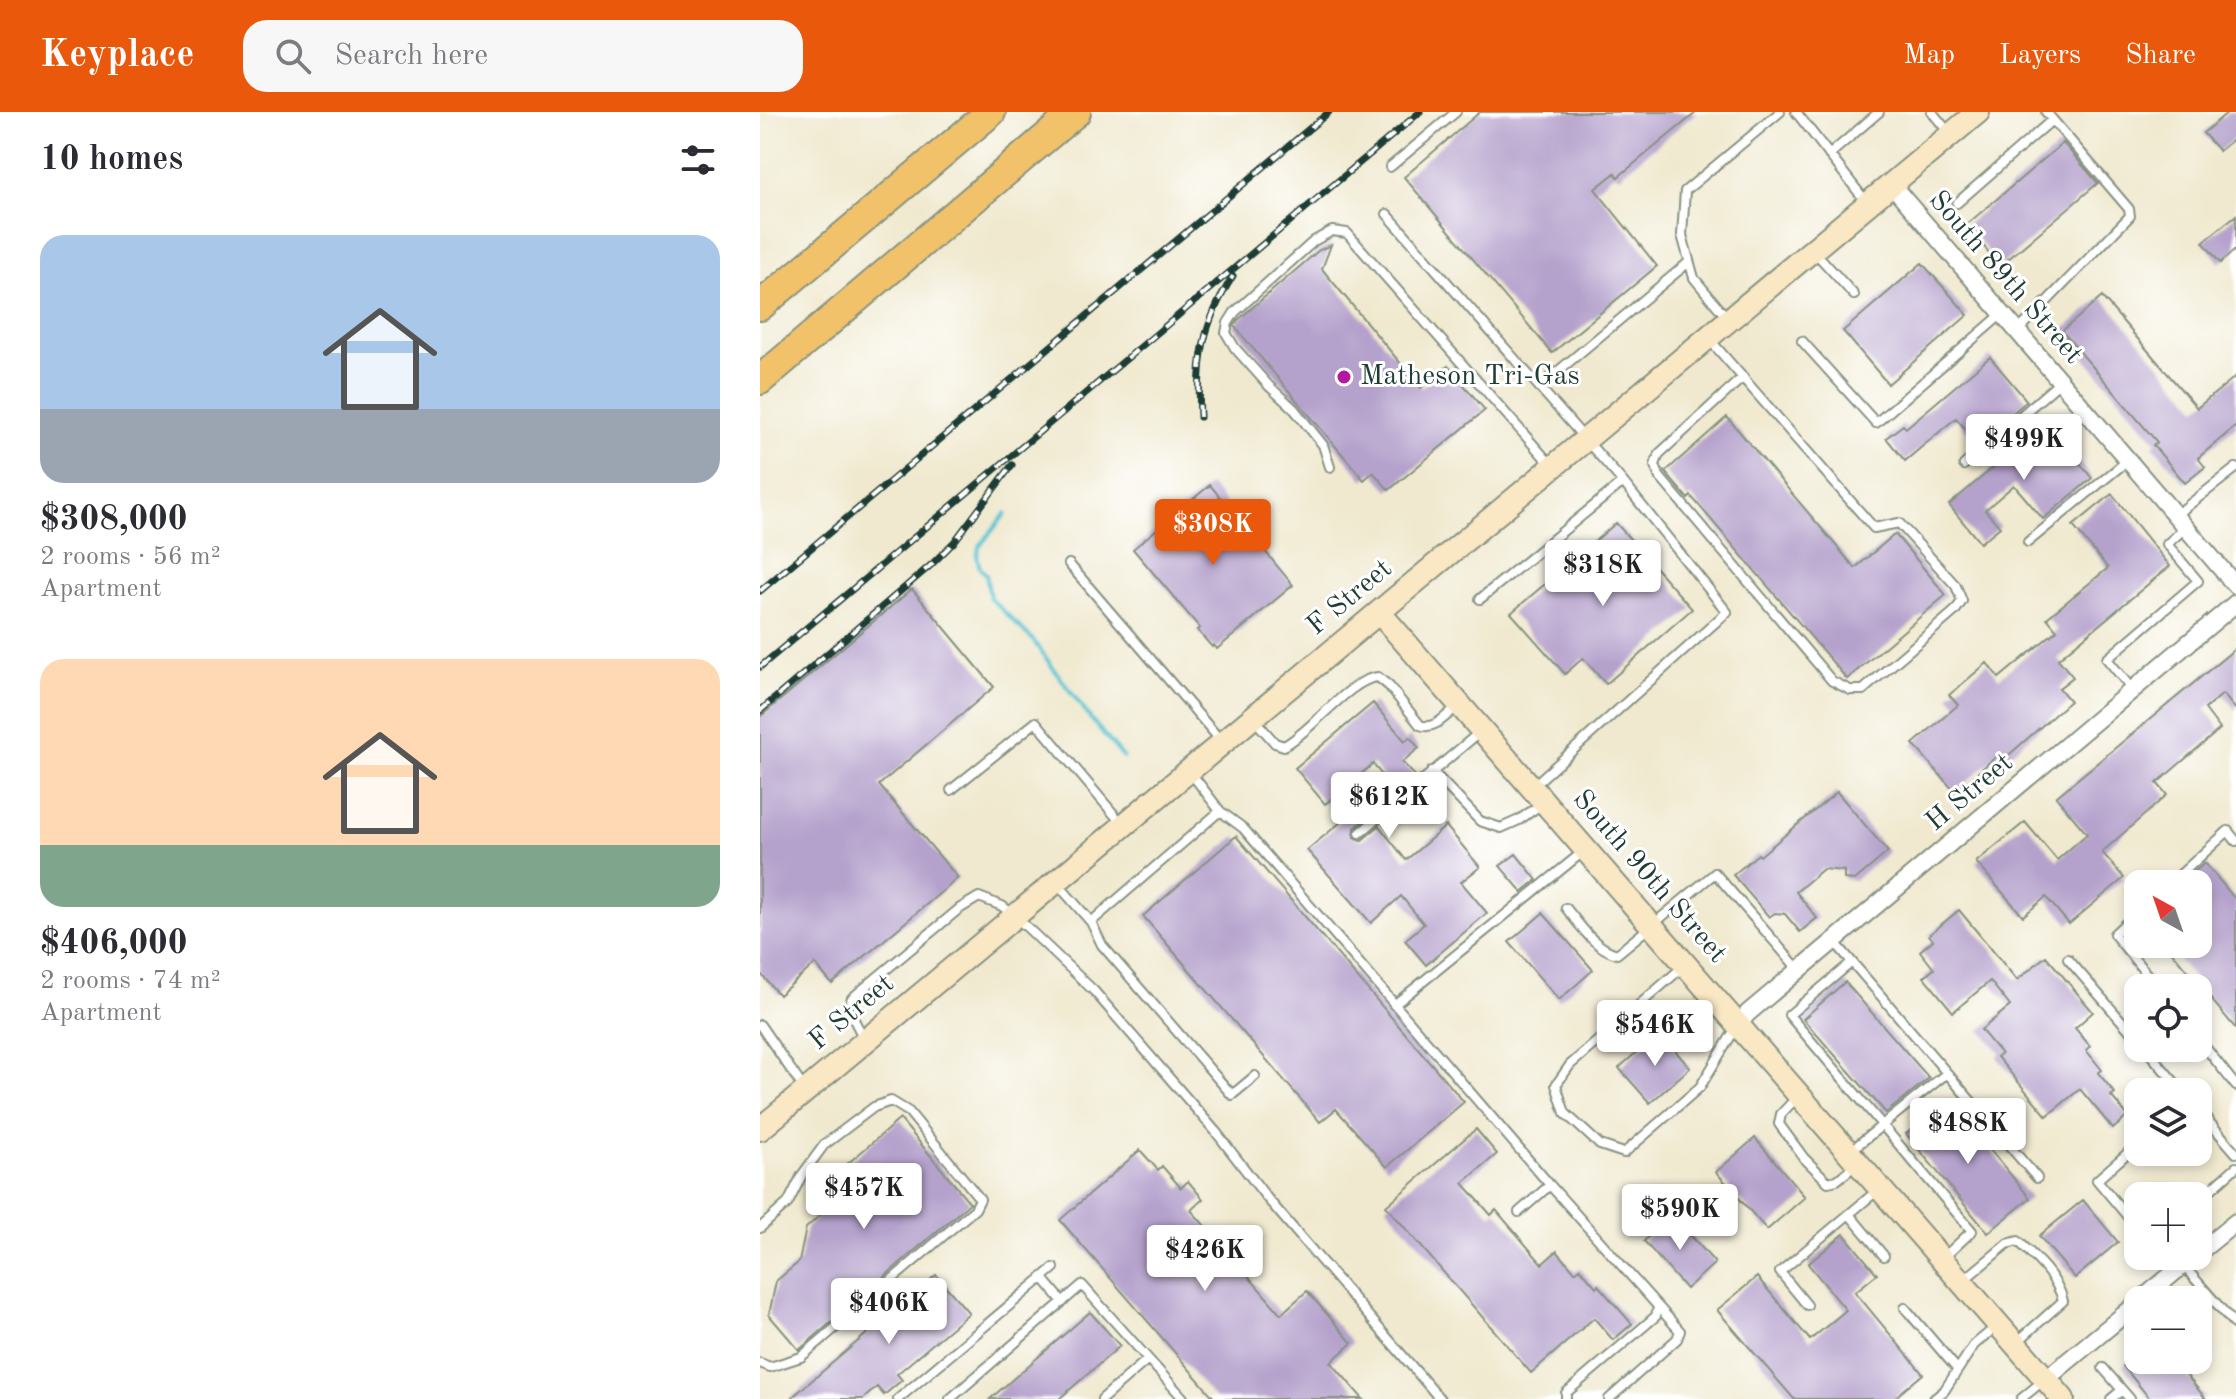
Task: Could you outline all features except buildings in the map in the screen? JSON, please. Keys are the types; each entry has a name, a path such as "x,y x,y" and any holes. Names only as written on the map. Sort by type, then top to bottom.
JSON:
{"highway":[{"path":"760,306 991,112"},
{"path":"760,380 1076,112"}],"street":[{"name":"F Street","path":"760,1129 1978,112"},
{"name":"South 89th Street","path":"1892,185 2236,586"},
{"name":"H Street","path":"1739,1024 2236,603"},
{"name":"South 90th Street","path":"1379,612 2063,1399"},
{"path":"2212,1239 2236,1222"},
{"path":"2156,1286 2173,1270"},
{"path":"2046,1379 2124,1314"}],"lane":[{"path":"1390,167 1456,112"},
{"path":"1728,319 1694,278 1682,235 1685,191 1780,112"},
{"path":"1796,112 1868,204"},
{"path":"1829,155 1879,112"},
{"path":"1932,112 1950,135"},
{"path":"2017,332 2130,216 2129,209 2046,112"},
{"path":"1957,203 2052,120"},
{"path":"1387,214 1623,482 1727,612 1537,796 1519,820 1501,828 1480,821 1432,771"},
{"path":"1330,467 1323,445 1294,409 1235,348 1226,333 1235,312 1314,241 1332,231 1347,233 1552,467"},
{"path":"1813,249 1854,295"},
{"path":"1539,387 1689,262"},
{"path":"1802,341 1876,423 2002,314"},
{"path":"1707,336 1743,377 1874,528 1899,523 1956,586 1962,601 1955,611 1863,690 1850,690 1832,681 1659,476 1655,465 1659,454 1743,377"},
{"path":"1964,465 2060,382"},
{"path":"2028,542 2128,460"},
{"path":"2133,690 2107,659 2198,581 2167,544 2181,521 2236,468"},
{"path":"1480,599 1623,482"},
{"path":"1069,564 1222,742"},
{"path":"1252,718 1275,743 1284,746 1371,677 1378,677 1389,686 1420,725 1425,727 1434,725 1459,705"},
{"path":"951,790 1036,722 1123,826"},
{"path":"1360,833 1481,731"},
{"path":"1189,771 1220,811 1243,828 1680,1331 1680,1335 1609,1399"},
{"path":"1091,922 1220,811"},
{"path":"2185,870 2228,831 2236,841"},
{"path":"1394,1005 1585,851"},
{"path":"1566,908 1599,946 1617,954 1715,873 1800,970"},
{"path":"1056,882 1091,922 1102,945 1232,1095 1255,1076"},
{"path":"865,1041 848,1008 852,998 959,909 979,897 1002,906 1094,991 1216,1132 1362,1311 1440,1399"},
{"path":"2124,925 2114,934 2124,946"},
{"path":"1834,941 2037,1178"},
{"path":"2134,958 2147,974"},
{"path":"2068,959 2124,1024"},
{"path":"1852,962 1789,1015 1972,1231 1941,1259"},
{"path":"1685,965 1570,1065 1556,1085 1565,1113 1600,1145 1624,1153 1700,1087 1739,1024"},
{"path":"760,1025 806,1091"},
{"path":"2212,1056 2236,1086"},
{"path":"2157,1062 2171,1078"},
{"path":"1799,1095 1781,1114 1779,1124 1804,1158 1828,1182 1837,1180 1853,1158 1885,1125 1947,1073"},
{"path":"760,1228 788,1203 802,1175 824,1145 874,1107 891,1101 909,1112 980,1199 975,1209 801,1357 770,1367 760,1363"},
{"path":"2212,1125 2236,1153"},
{"path":"2124,1156 2097,1180 2124,1212"},
{"path":"2212,1188 2236,1167"},
{"path":"1519,1212 1550,1185"},
{"path":"1807,1305 1780,1272 1879,1188"},
{"path":"1849,1214 1884,1256"},
{"path":"1962,1282 2007,1244 2018,1241 2031,1254 2060,1288 2063,1301 2016,1343"},
{"path":"898,1399 1054,1268"},
{"path":"2191,1270 2236,1326"},
{"path":"1042,1277 1063,1302"},
{"path":"950,1399 1082,1285 1184,1399"},
{"path":"1566,1399 1566,1393 1656,1316 1658,1306"},
{"path":"1905,1308 1957,1369"},
{"path":"1934,1399 1944,1391 1974,1345 1999,1325"},
{"path":"1102,1399 1148,1359"},
{"path":"2103,1368 2130,1399"},
{"path":"2021,1399 2046,1379"},
{"path":"2111,1399 2122,1390"}],"waterway":[{"path":"1006,513 979,547 977,557 980,568 986,574 990,598 1032,639 1123,757"}],"railway":[{"path":"760,591 1329,112"},
{"path":"760,667 1420,112"},
{"path":"1200,417 1204,343 1214,311 1233,276"},
{"path":"760,711 931,565 954,542 1012,465"}],"place":[{"name":"Matheson Tri-Gas","path":"1344,377"}]}
